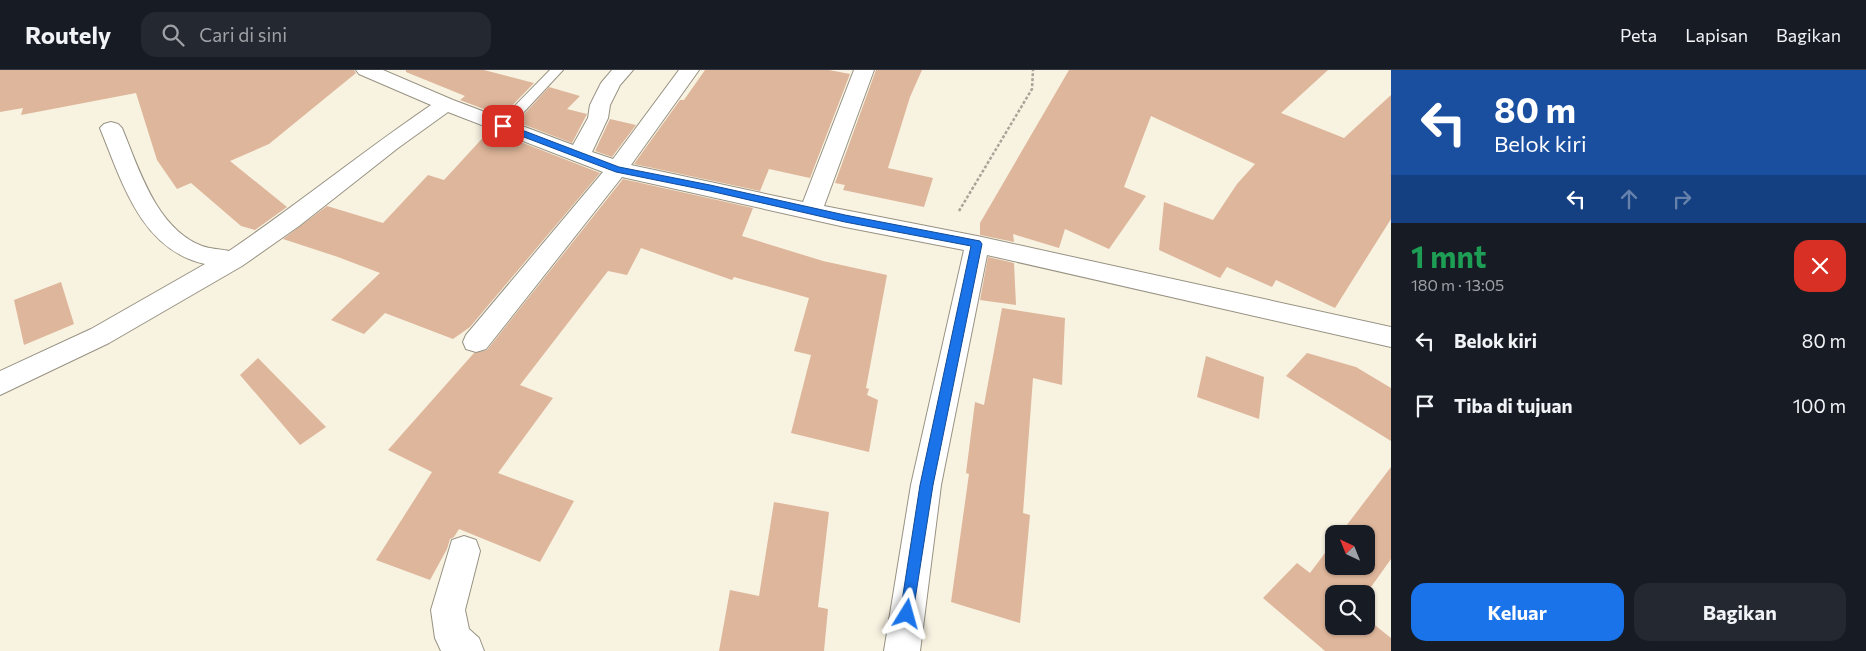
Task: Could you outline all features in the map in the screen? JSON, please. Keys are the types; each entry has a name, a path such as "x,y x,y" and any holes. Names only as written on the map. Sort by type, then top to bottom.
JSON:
{"street":[{"path":"366,70 446,104 616,169 811,210 845,219 977,244 1391,337"},
{"path":"579,155 598,118 600,105 611,83 623,70"},
{"path":"476,342 616,169 689,70"},
{"path":"811,210 864,70"},
{"path":"0,384 100,336 233,260 291,220 390,143 446,104"},
{"path":"111,128 145,206 171,239 194,252 233,260"},
{"path":"902,651 926,485 977,244"},
{"path":"464,551 448,610 453,638 466,651"}],"lane":[{"path":"503,126 557,70"}],"path":[{"path":"943,237 1032,89 1033,70"}],"building":[{"path":"0,70 354,70 356,73 269,144 230,161 287,207 255,230 241,226 191,183 177,189 157,160 136,93 21,115 23,108 0,112"},
{"path":"406,70 484,70 534,83 502,116 460,100 465,96 406,72"},
{"path":"705,70 829,70 850,74 810,178 769,169 760,191 634,164 680,100 684,100"},
{"path":"876,70 922,70 910,97 888,168 933,178 924,207 843,190 845,185 835,183"},
{"path":"1069,70 1328,70 1281,113 1344,138 1391,95 1391,219 1335,308 1276,280 1272,287 1227,267 1220,278 1159,250 1164,202 1213,220 1237,184 1255,164 1151,116 1124,187 1146,196 1109,249 1065,229 1059,248 1013,234 1014,242 980,235 980,223"},
{"path":"549,87 580,96 567,109 587,114 572,143 517,122"},
{"path":"610,119 636,125 612,157 595,151"},
{"path":"490,130 600,173 470,327 453,339 385,313 364,334 331,320 380,273 283,239 327,206 383,223 428,175 444,180"},
{"path":"623,179 753,208 742,236 823,261 887,275 866,388 869,389 867,395 878,400 869,452 791,433 811,355 794,351 809,298 734,277 732,280 641,248 627,275 608,271 520,385 553,398 498,473 574,501 540,562 459,529 454,537 450,539 447,549 430,580 376,560 432,472 388,450 474,353 487,350"},
{"path":"988,257 1014,263 1016,305 980,300"},
{"path":"61,282 74,324 24,345 14,300"},
{"path":"1002,308 1065,318 1062,385 1033,378 1023,513 1030,515 1020,623 951,602 969,474 966,473 975,402 984,405"},
{"path":"1307,353 1356,367 1391,388 1391,441 1286,376"},
{"path":"1206,356 1264,377 1259,419 1197,397"},
{"path":"258,358 326,427 300,445 240,375"},
{"path":"1391,467 1391,559 1372,585 1325,585 1325,635 1375,635 1375,625 1391,638 1391,651 1325,651 1263,598 1297,563 1310,573 1325,553 1325,575 1375,575 1375,525 1347,525"},
{"path":"774,502 829,512 818,607 828,609 824,651 719,651 730,590 759,596"}],"route":[{"path":"503,126 616,169 811,210 845,219 977,244 926,485 907,614"}]}
